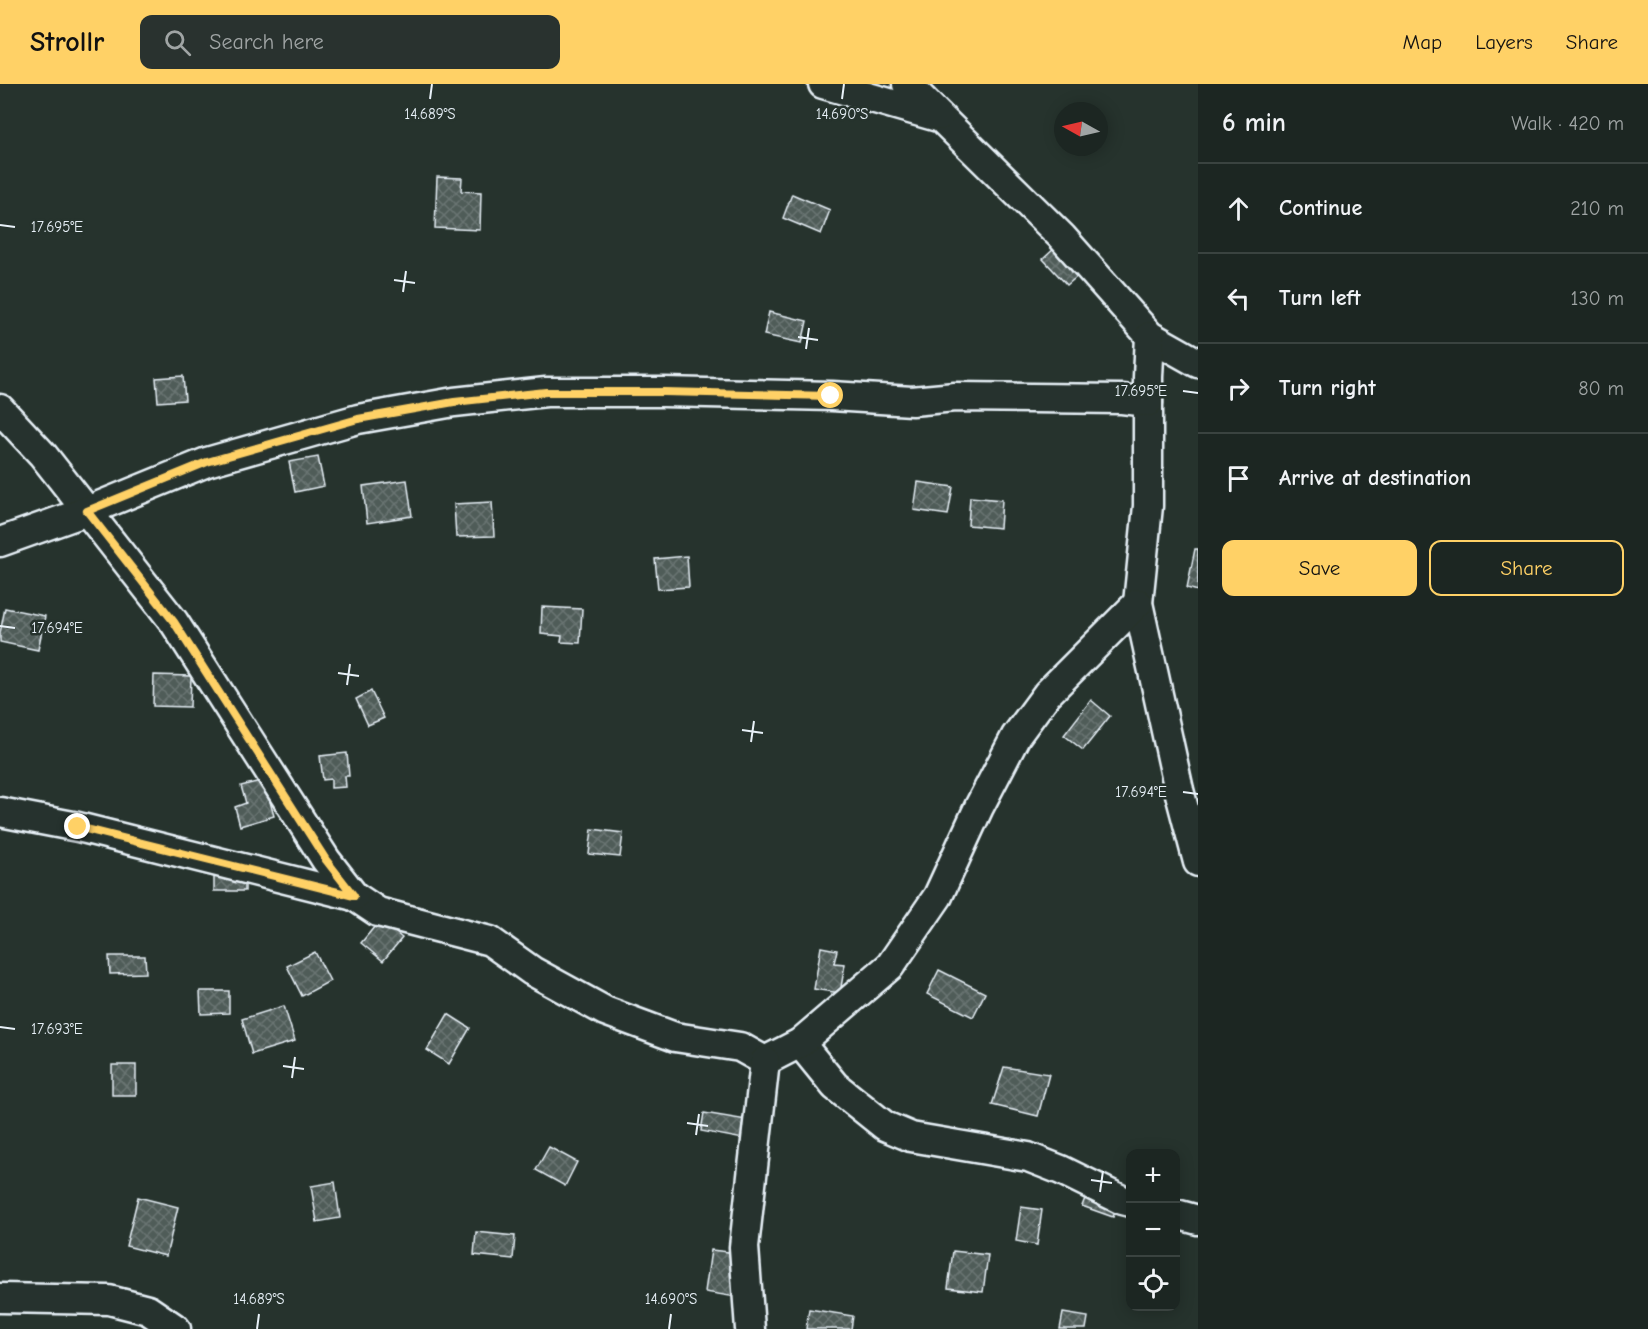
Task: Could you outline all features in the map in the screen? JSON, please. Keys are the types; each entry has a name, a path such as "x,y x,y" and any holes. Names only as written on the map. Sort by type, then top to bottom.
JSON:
{"street":[{"path":"823,84 941,118"},
{"path":"907,84 1062,237 1150,336 1198,363"},
{"path":"1150,336 1148,506 1138,603 1179,790 1198,862"},
{"path":"0,542 87,511 207,462 358,419 454,402 546,392 664,392 831,396 912,401 954,397 1122,399 1148,402"},
{"path":"0,409 43,455 174,622 326,860 354,896 378,912 490,941 532,971 605,1011 675,1037 740,1047 765,1061"},
{"path":"765,1061 800,1043 890,966 938,896 979,807 1016,736 1047,694 1138,603"},
{"path":"0,812 78,827 354,896"},
{"path":"800,1043 836,1086 885,1126 912,1137 1028,1157 1126,1201"},
{"path":"750,1329 744,1247 765,1061"},
{"path":"1180,1215 1198,1220"},
{"path":"0,1298 110,1300 148,1310 176,1329"}],"building":[{"path":"437,177 462,178 461,191 481,192 480,230 435,228"},
{"path":"792,194 830,210 821,234 783,218"},
{"path":"1056,247 1080,274 1067,285 1043,259"},
{"path":"769,312 807,321 802,343 764,335"},
{"path":"183,376 185,400 158,402 156,378"},
{"path":"318,457 324,486 295,492 289,462"},
{"path":"407,480 412,516 367,523 363,486"},
{"path":"918,482 953,487 948,515 914,510"},
{"path":"970,497 1002,500 1000,528 968,525"},
{"path":"492,502 494,536 456,537 454,504"},
{"path":"1195,549 1198,549 1198,591 1187,588"},
{"path":"687,556 689,587 658,589 655,559"},
{"path":"542,607 582,609 580,643 561,642 562,636 541,634"},
{"path":"5,608 45,616 38,650 0,642"},
{"path":"154,675 191,676 190,707 153,706"},
{"path":"371,691 384,718 368,725 356,699"},
{"path":"1091,700 1110,716 1083,750 1064,735"},
{"path":"347,753 349,776 345,776 346,787 331,788 331,779 323,780 320,756"},
{"path":"264,780 274,816 240,826 235,807 246,803 241,786"},
{"path":"592,829 623,833 620,857 589,854"},
{"path":"214,869 245,869 245,891 214,891"},
{"path":"380,920 402,938 383,961 361,943"},
{"path":"821,947 837,950 834,963 845,964 840,993 814,989"},
{"path":"315,952 330,981 302,996 287,966"},
{"path":"109,956 145,956 146,973 110,974"},
{"path":"939,970 985,993 973,1017 927,994"},
{"path":"200,991 229,991 229,1013 201,1014"},
{"path":"284,1006 295,1041 252,1054 242,1019"},
{"path":"448,1014 470,1028 449,1064 427,1050"},
{"path":"112,1065 136,1065 136,1095 112,1095"},
{"path":"1004,1067 1049,1074 1038,1116 992,1105"},
{"path":"704,1113 747,1120 743,1139 701,1131"},
{"path":"549,1147 577,1162 565,1186 536,1170"},
{"path":"335,1182 340,1218 317,1222 311,1186"},
{"path":"1088,1191 1119,1202 1113,1217 1082,1206"},
{"path":"138,1197 178,1207 166,1256 126,1246"},
{"path":"1021,1207 1042,1210 1037,1245 1016,1241"},
{"path":"476,1232 515,1236 513,1259 474,1255"},
{"path":"711,1250 746,1254 742,1298 705,1292"},
{"path":"953,1251 988,1255 983,1292 948,1288"},
{"path":"809,1309 853,1316 851,1329 806,1329"},
{"path":"1063,1313 1088,1317 1086,1329 1060,1329"}],"route":[{"path":"78,827 354,896 326,860 174,622 87,511 207,462 358,419 454,402 546,392 831,396"}]}
